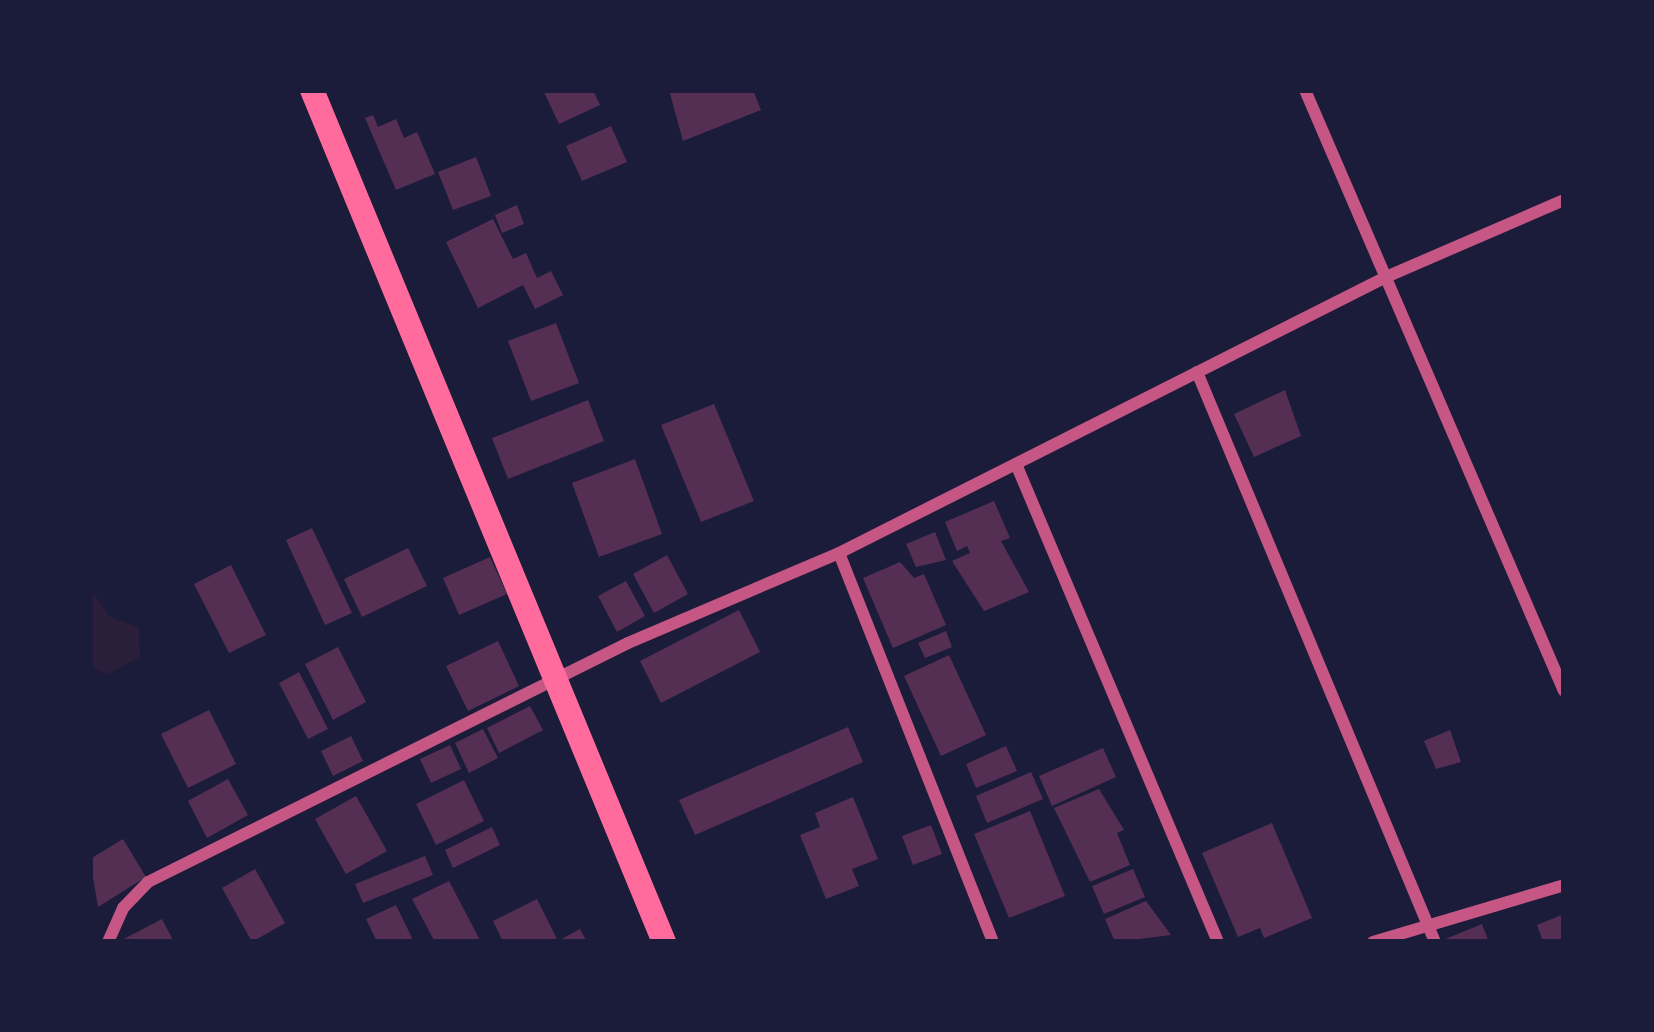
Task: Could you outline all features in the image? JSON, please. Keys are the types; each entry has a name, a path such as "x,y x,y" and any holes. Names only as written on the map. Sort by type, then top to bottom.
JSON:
{"main road":[{"path":"312,90 664,942"}],"street":[{"path":"1305,90 1564,691"},
{"path":"107,942 123,908 148,882 558,680 839,553 1386,277 1564,200"},
{"path":"1197,372 1435,942"},
{"path":"1016,464 1218,942"},
{"path":"839,553 994,942"},
{"path":"1373,942 1427,922 1564,885"}],"shaded area":[{"path":"90,588 110,617 139,627 140,657 107,675 90,666"}],"building":[{"path":"543,90 593,90 600,105 559,124"},
{"path":"669,90 753,90 761,110 683,141"},
{"path":"373,115 378,127 396,119 404,138 417,132 435,174 396,190 365,118"},
{"path":"611,126 627,162 582,181 566,146"},
{"path":"476,157 491,196 453,210 438,172"},
{"path":"517,205 524,224 502,233 495,215"},
{"path":"493,219 513,259 526,253 537,278 551,271 563,295 535,309 523,285 478,308 446,242"},
{"path":"556,323 579,383 531,401 508,341"},
{"path":"1285,390 1301,436 1254,457 1234,414"},
{"path":"588,400 604,441 508,479 492,438"},
{"path":"714,404 754,501 701,522 661,425"},
{"path":"635,459 662,534 599,557 572,483"},
{"path":"994,501 1010,538 1001,541 1029,592 984,611 952,561 970,553 967,546 957,551 945,522"},
{"path":"312,528 352,613 325,625 286,540"},
{"path":"935,532 946,560 916,567 906,544"},
{"path":"408,548 427,586 362,617 344,579"},
{"path":"667,555 688,594 654,613 633,574"},
{"path":"490,557 507,594 459,615 443,578"},
{"path":"900,562 914,578 924,574 946,625 893,648 863,578"},
{"path":"231,565 266,635 229,653 194,584"},
{"path":"626,581 645,616 617,632 598,596"},
{"path":"739,610 760,652 661,703 640,661"},
{"path":"946,631 952,647 925,658 918,643"},
{"path":"498,641 519,686 468,711 446,666"},
{"path":"338,647 366,702 333,720 305,664"},
{"path":"949,655 986,735 941,756 904,676"},
{"path":"299,672 328,729 308,739 279,683"},
{"path":"530,706 543,730 499,753 487,728"},
{"path":"209,710 236,764 188,788 161,734"},
{"path":"848,727 863,762 695,835 679,800"},
{"path":"483,729 498,758 469,773 455,743"},
{"path":"1450,730 1461,762 1436,769 1424,741"},
{"path":"351,736 363,761 333,776 321,751"},
{"path":"450,745 461,769 431,783 420,759"},
{"path":"1006,746 1017,771 976,788 966,764"},
{"path":"1103,748 1116,777 1052,806 1039,776"},
{"path":"1031,772 1043,799 987,823 976,796"},
{"path":"228,779 248,815 207,838 188,801"},
{"path":"464,780 484,821 436,845 416,804"},
{"path":"1099,789 1124,830 1117,833 1130,865 1090,882 1054,808"},
{"path":"356,796 387,851 346,874 315,819"},
{"path":"853,797 878,859 852,869 859,886 826,899 800,835 820,827 815,813"},
{"path":"1030,811 1065,896 1009,918 974,834"},
{"path":"1272,823 1312,918 1264,938 1260,928 1238,937 1202,853"},
{"path":"931,825 942,854 913,865 902,836"},
{"path":"492,827 500,845 453,868 445,850"},
{"path":"123,839 146,877 98,907 90,859"},
{"path":"425,856 433,875 363,903 355,884"},
{"path":"255,869 285,923 252,942 222,888"},
{"path":"1133,869 1145,897 1104,914 1092,886"},
{"path":"449,881 481,942 435,942 412,899"},
{"path":"537,899 558,941 580,929 587,942 503,942 493,921"},
{"path":"1146,901 1171,935 1115,942 1105,919"},
{"path":"396,905 414,942 377,942 366,919"},
{"path":"1564,914 1564,942 1543,942 1537,925"},
{"path":"162,919 174,942 118,942"},
{"path":"1482,924 1489,942 1438,942"}]}
